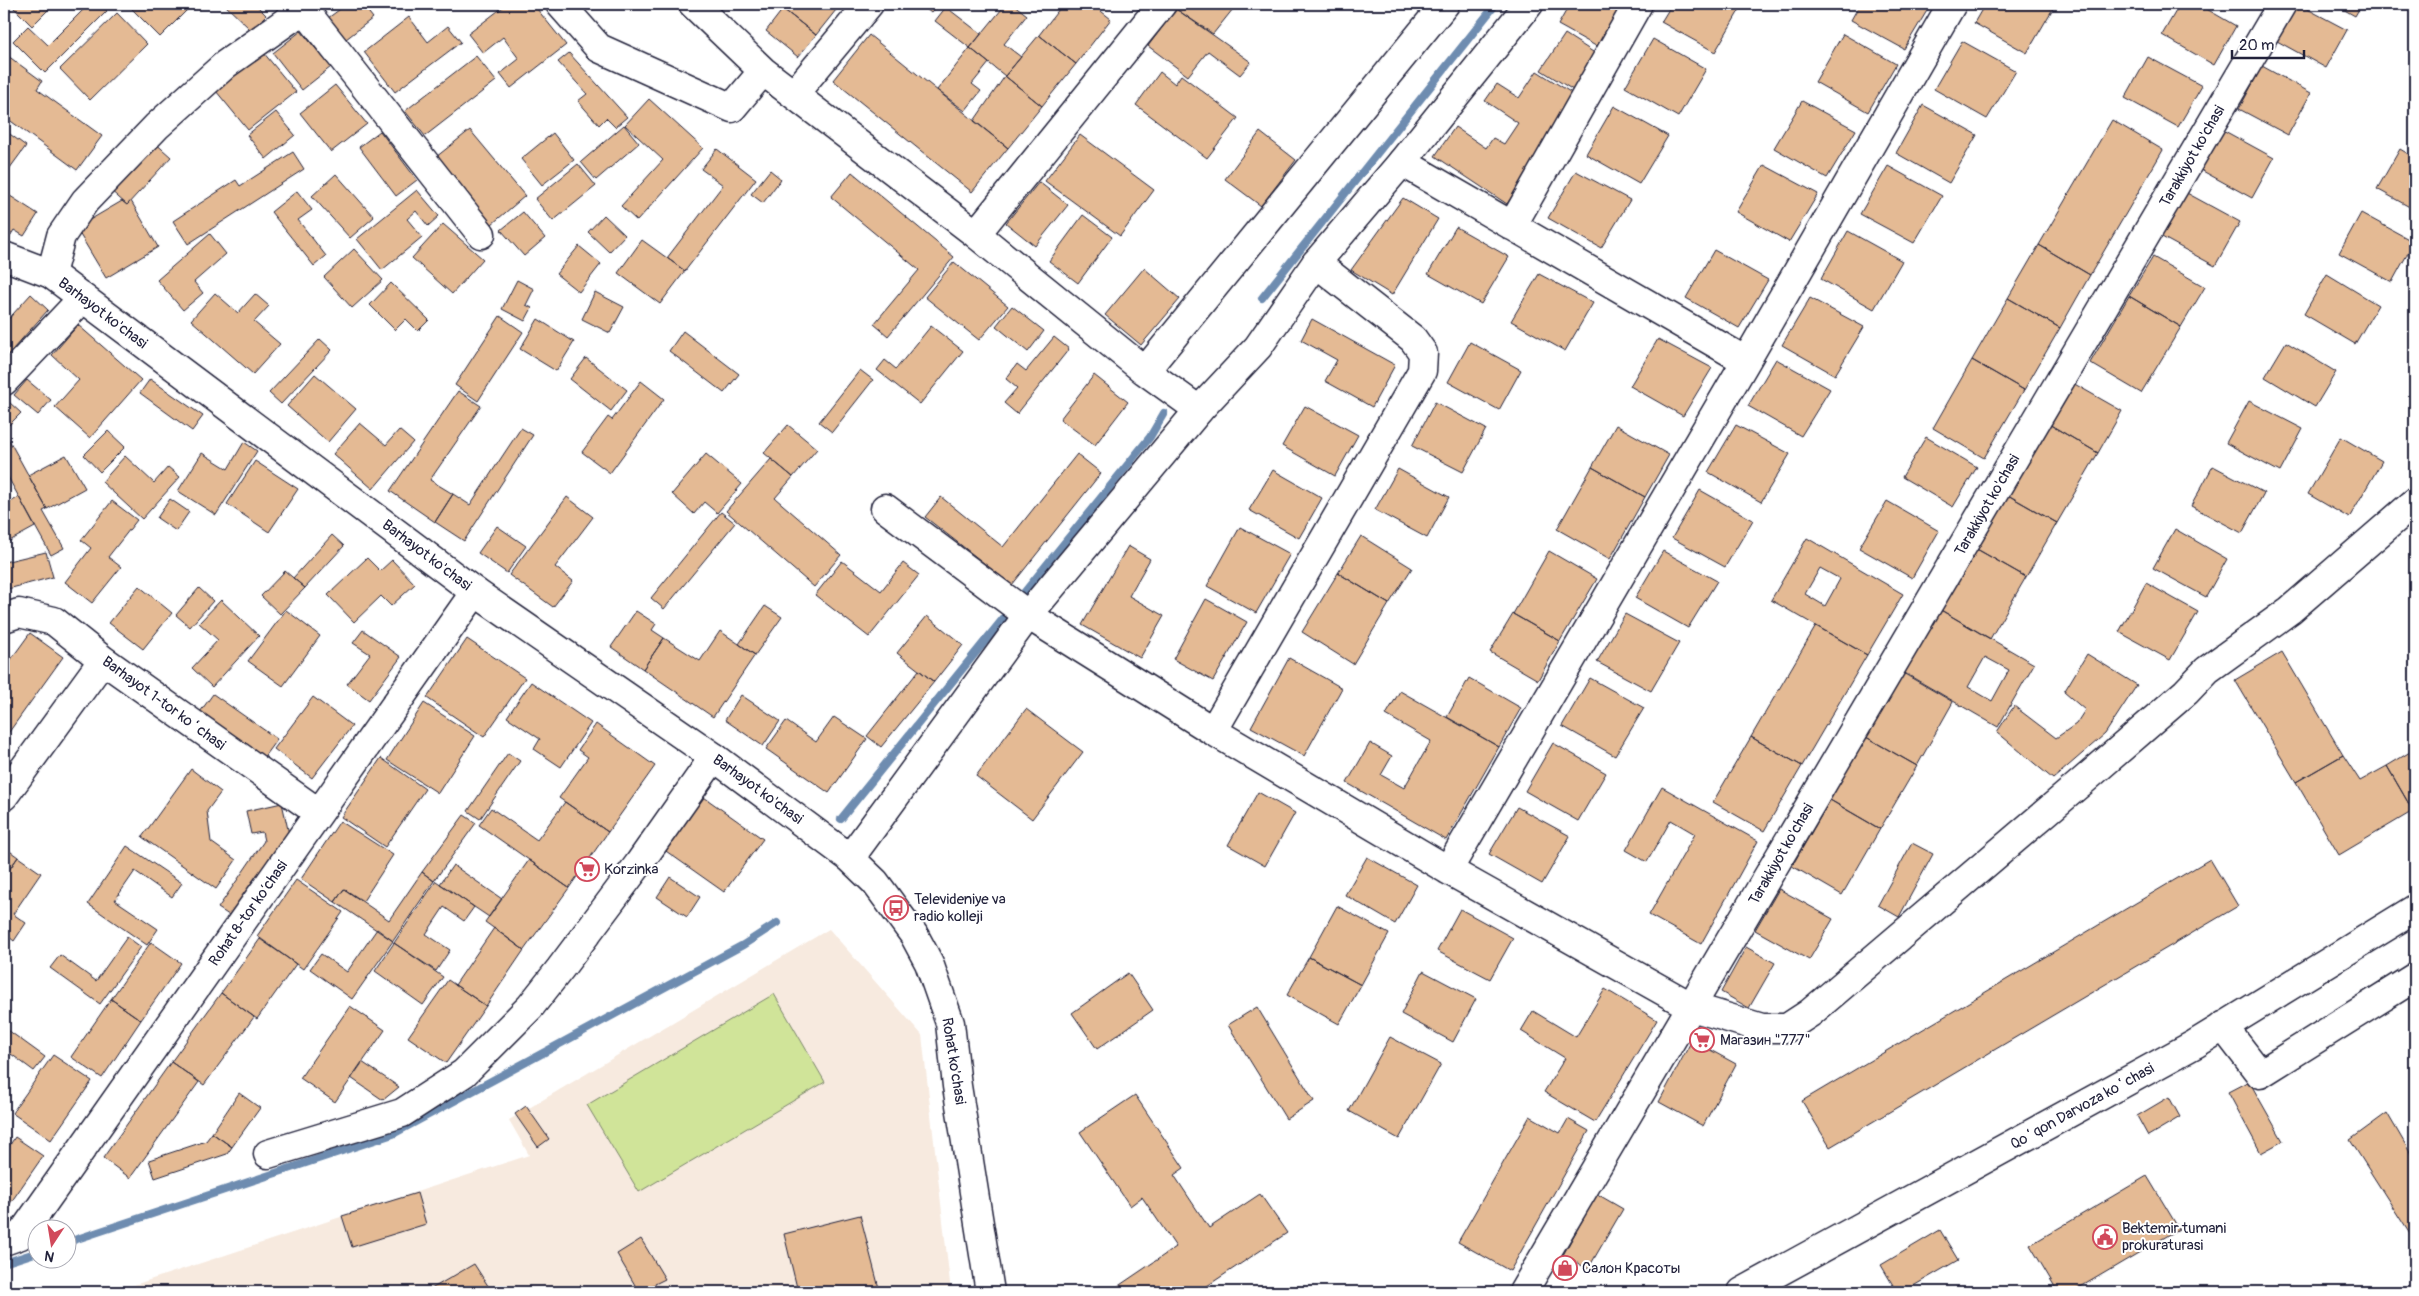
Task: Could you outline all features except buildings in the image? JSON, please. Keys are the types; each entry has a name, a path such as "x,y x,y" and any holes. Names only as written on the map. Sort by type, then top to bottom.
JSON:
{"street":[{"path":"560,4 599,48 732,108 764,71"},
{"path":"694,4 764,71 976,234 1145,371 1199,410"},
{"path":"794,94 869,4"},
{"path":"976,234 1162,4"},
{"path":"850,858 1028,615 1199,410 1258,347 1316,263 1402,162 1529,4"},
{"path":"1512,226 1638,4"},
{"path":"1448,870 1746,361 1952,4"},
{"name":"Tarakkiyot ko'chasi","path":"1523,1292 2282,4"},
{"path":"51,274 61,236 85,201 157,126 226,64 307,6 481,234"},
{"path":"1145,371 1432,8"},
{"path":"1402,162 1746,361"},
{"name":"Barhayot ko'chasi","path":"4,256 51,274 475,592 714,757 850,858"},
{"path":"1213,730 1422,371 1423,354 1413,339 1316,263"},
{"path":"4,381 83,298"},
{"path":"884,508 1028,615 1213,730 1448,870 1692,1007 1762,1028 1786,1028 1810,1013 2090,775 2186,692 2207,670 2290,610 2415,502"},
{"name":"Rohat 8-tor ko‘chasi","path":"12,1238 319,813 475,592"},
{"name":"Barhayot 1-tor koʻchasi","path":"4,618 19,614 54,621 103,660 319,813"},
{"path":"4,796 103,660"},
{"path":"268,1154 402,1113 464,1073 530,1007 638,865 714,757"},
{"name":"Rohat ko'chasi","path":"850,858 875,882 914,935 929,963 950,1023 957,1086 990,1292"},
{"name":"Qoʻqon Darvoza koʻchasi","path":"1742,1292 2195,1044 2415,909"},
{"path":"2223,1026 2260,1074 2415,977"}],"shaded area":[{"path":"829,929 922,1035 951,1292 113,1292 529,1155 509,1120"}],"green space":[{"path":"774,994 825,1082 639,1192 587,1105"}],"waterway":[{"path":"1262,298 1496,4"},
{"path":"841,819 1150,437 1164,413"},
{"path":"78,1239 393,1134 743,945 777,923"},
{"path":"4,1263 28,1255"}],"place":[{"name":"Korzinka","path":"587,869"},
{"name":"Televideniye va radio kolleji","path":"896,908"},
{"name":"Магазин \"777\"","path":"1702,1040"},
{"name":"Bektemir tumani prokuraturasi","path":"2105,1237"},
{"name":"Салон Красоты","path":"1565,1268"}]}
